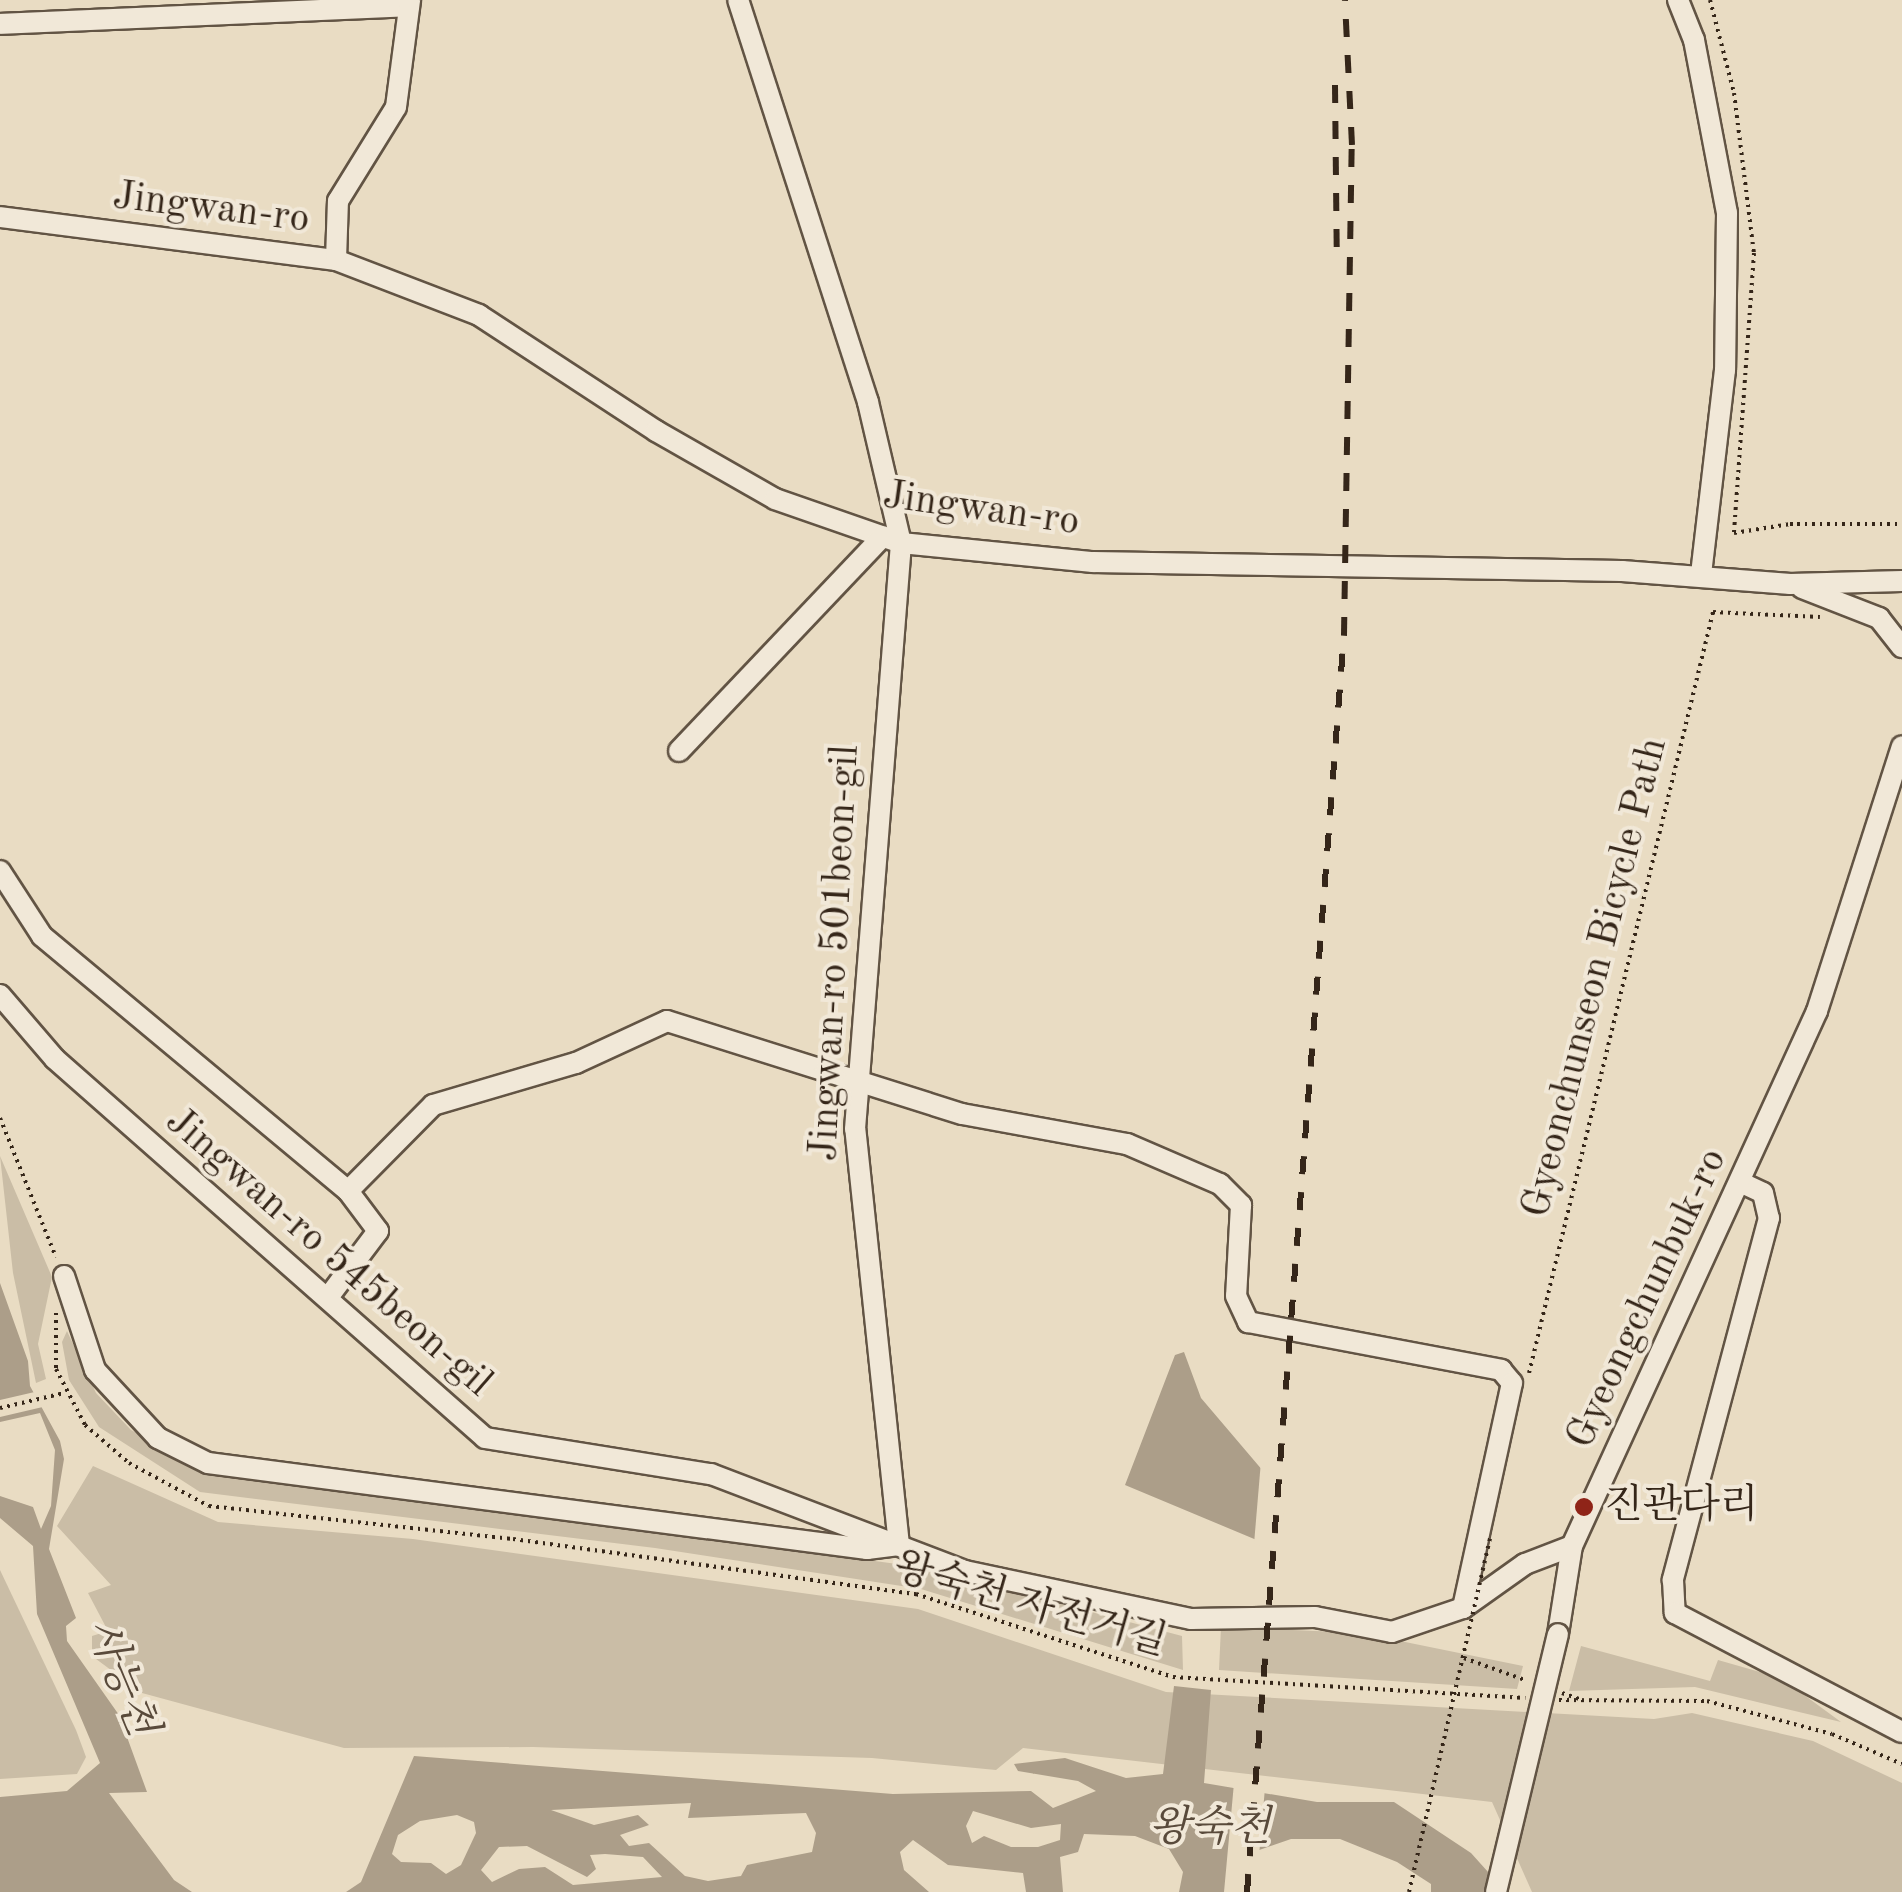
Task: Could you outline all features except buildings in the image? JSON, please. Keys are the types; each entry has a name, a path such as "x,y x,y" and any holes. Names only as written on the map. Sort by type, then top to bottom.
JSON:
{"street":[{"name":"Jingwan-ro 501beon-gil","path":"738,0 868,402 892,540 855,1129 898,1545"},
{"path":"1678,0 1694,40 1727,213 1725,370 1702,575"},
{"path":"0,24 410,3 396,107 338,201 336,260"},
{"name":"Jingwan-ro","path":"0,217 336,260 479,316 656,431 775,499 892,540 1093,562 1702,575 1790,584 1902,581"},
{"path":"679,751 892,540"},
{"path":"1790,584 1879,618 1902,647"},
{"name":"Gyeongchunbuk-ro","path":"1496,1892 1558,1634 1572,1546 1697,1266 1742,1183 1817,1011 1902,746"},
{"path":"0,871 42,936 348,1191 378,1231 329,1296"},
{"name":"Jingwan-ro 545beon-gil","path":"0,995 54,1059 329,1296 484,1438 711,1474 965,1571 1191,1619 1315,1617 1392,1632 1463,1608 1526,1564 1572,1546"},
{"path":"348,1191 434,1105 576,1063 667,1021 962,1114 1128,1144 1220,1184 1240,1206 1236,1296 1248,1322 1501,1370 1512,1383 1463,1608"},
{"path":"1742,1183 1763,1193 1769,1218 1674,1580 1675,1612 1902,1732"},
{"path":"64,1276 106,1384 158,1438 208,1462 867,1549 898,1545"}],"path":[{"path":"1710,0 1734,93 1754,254 1734,533 1790,524 1902,524"},
{"name":"Gyeonchunseon Bicycle Path","path":"1525,1390 1713,612 1840,618"},
{"path":"0,1118 64,1276"},
{"path":"0,1408 64,1393 52,1349 58,1309"},
{"name":"왕숙천 자전거길","path":"64,1393 85,1425 129,1463 209,1506 513,1539 916,1594 1172,1677 1532,1699"},
{"path":"1409,1892 1495,1516"},
{"path":"1464,1658 1533,1682"},
{"path":"1550,1689 1585,1701"},
{"path":"1550,1700 1707,1702 1832,1734 1902,1764"}],"shaded area":[{"path":"0,1156 52,1277 38,1344 46,1379 36,1383 13,1273"},
{"path":"67,1331 96,1393 131,1430 205,1469 926,1568 1182,1636 1183,1670 921,1589 655,1548 200,1492 99,1427 69,1380 62,1342"},
{"path":"93,1466 218,1522 413,1539 918,1609 1166,1692 1654,1719 1692,1713 1813,1741 1902,1783 1902,1892 1532,1892 1492,1802 1023,1748 996,1770 872,1758 533,1747 344,1748 142,1693 92,1656 92,1636 108,1631 88,1593 111,1585 57,1526"},
{"path":"0,1570 76,1730 86,1757 77,1774 0,1779"},
{"path":"1221,1627 1361,1633 1523,1666 1517,1689 1219,1670"},
{"path":"1581,1646 1710,1681 1718,1660 1781,1678 1841,1722 1695,1687 1569,1691"}],"water":[{"path":"0,1283 28,1361 30,1386 60,1441 64,1459 49,1549 76,1618 66,1626 67,1641 119,1715 147,1792 109,1793 174,1880 192,1892 0,1892 0,1797 67,1791 100,1763 37,1614 33,1546 0,1518 0,1496 33,1507 41,1529 51,1506 55,1450 40,1413 0,1422"},
{"path":"1184,1352 1201,1398 1286,1498 1271,1546 1125,1485 1175,1355"},
{"name":"왕숙천","path":"1174,1686 1211,1690 1204,1783 1317,1802 1394,1802 1471,1853 1506,1892 1431,1892 1431,1884 1397,1862 1340,1839 1291,1839 1245,1855 1241,1884 1250,1892 1179,1892 1183,1872 1169,1849 1135,1836 1084,1834 1078,1852 1060,1857 1063,1892 1026,1892 1023,1873 948,1865 913,1840 900,1852 904,1870 929,1892 346,1892 361,1882 414,1756 893,1794 1031,1791 1053,1808 1096,1791 1078,1781 1018,1771 1014,1764 1065,1758 1126,1778 1163,1774","holes":["691,1803 688,1818 806,1813 816,1833 812,1852 747,1865 741,1876 708,1881 685,1876 649,1843 629,1846 620,1835 649,1825 638,1815 594,1825 551,1810","973,1811 1031,1828 1061,1824 1060,1840 1038,1847 1011,1847 984,1836 972,1843 966,1826","457,1815 474,1822 476,1833 461,1865 446,1874 431,1863 401,1862 392,1854 398,1835 420,1821","527,1846 587,1877 596,1869 590,1855 643,1857 662,1877 573,1885 545,1867 519,1869 492,1882 481,1870 499,1847"]}],"pier":[{"path":"39,1391 47,1406 0,1417 0,1400"},
{"path":"1261,1461 1290,1494 1272,1550 1254,1544"},
{"path":"1234,1783 1265,1788 1259,1856 1250,1859 1247,1882 1255,1892 1224,1892"}],"railway":[{"path":"1247,1892 1344,635 1352,145 1345,0"},
{"path":"1335,85 1337,265"}],"place":[{"name":"진관다리","path":"1584,1507"}],"water label":[{"name":"사능천","path":"120,1678"}]}
